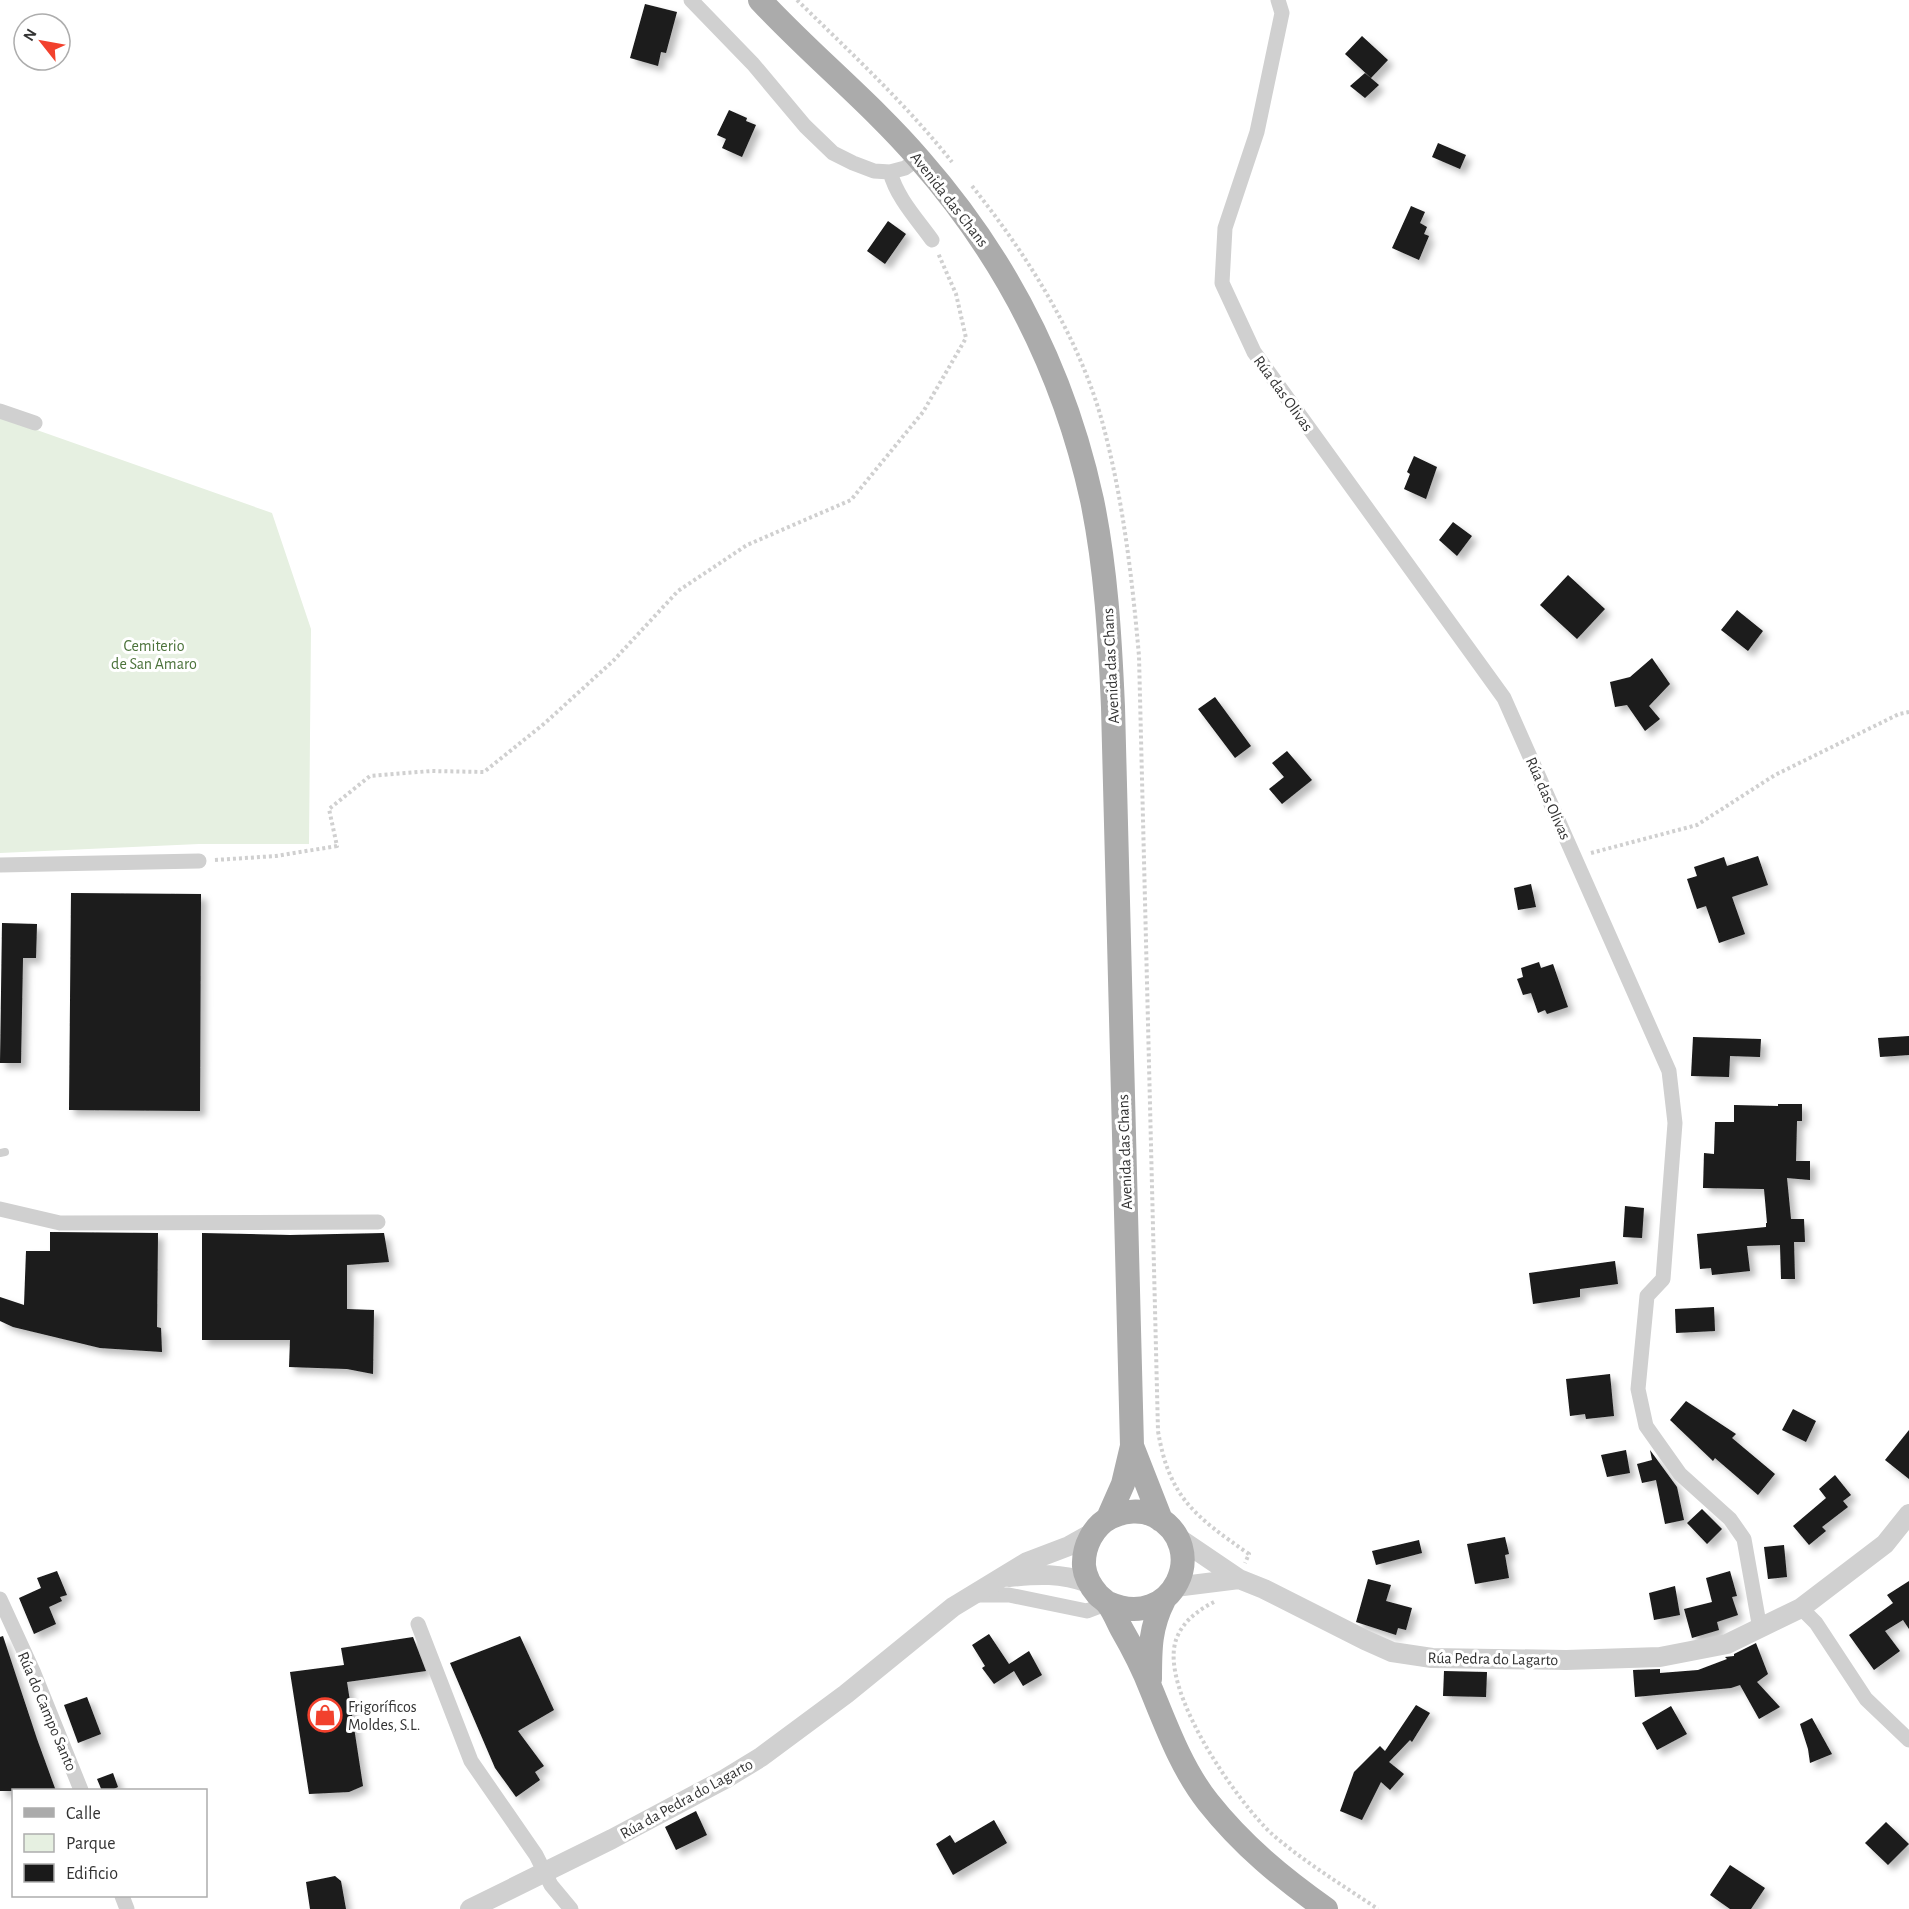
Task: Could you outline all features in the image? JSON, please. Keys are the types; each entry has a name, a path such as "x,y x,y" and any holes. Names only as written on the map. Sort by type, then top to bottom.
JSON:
{"main road":[{"name":"Avenida das Chans","path":"760,0 870,106 919,158 952,197 989,248 1034,328 1057,381 1092,500 1100,544 1110,640 1113,707 1132,1446 1123,1484 1085,1552 1084,1568 1089,1583"},
{"name":"Avenida das Chans","path":"1132,1446 1161,1520 1167,1524 1177,1538"},
{"path":"1101,1525 1118,1514 1135,1511 1161,1520"},
{"path":"1150,1687 1150,1648 1155,1618 1182,1571 1182,1554 1177,1538"},
{"path":"1089,1583 1108,1603 1132,1610 1149,1608 1170,1593"},
{"path":"1108,1603 1150,1687 1166,1728 1186,1768 1206,1799 1253,1852 1290,1884 1326,1909"}],"street":[{"path":"692,0 753,64 805,126 833,153 874,171 890,172 905,168 919,158"},
{"name":"Rúa das Olivas","path":"1278,0 1282,13 1257,132 1225,228 1222,283 1254,352 1504,698 1669,1071 1675,1123 1663,1279 1647,1296 1638,1389 1646,1426 1680,1474 1730,1519 1744,1539 1760,1629"},
{"path":"890,172 894,185 932,240"},
{"path":"0,411 35,423"},
{"path":"0,865 199,861"},
{"path":"0,1209 60,1223 378,1222"},
{"name":"Rúa Pedra do Lagarto","path":"1177,1538 1239,1579 1392,1652 1432,1658 1566,1660 1660,1657 1727,1644 1801,1608 1885,1544 1909,1514"},
{"name":"Rúa da Pedra do Lagarto","path":"470,1909 612,1839 696,1795 761,1757 846,1694 953,1606 1027,1562 1069,1546 1101,1525"},
{"name":"Rúa da Pedra do Lagarto","path":"1003,1577 1043,1573 1089,1583"},
{"name":"Rúa Pedra do Lagarto","path":"1170,1593 1239,1579"},
{"path":"972,1595 1009,1595 1087,1611 1108,1603"},
{"name":"Rúa do Campo Santo","path":"0,1599 4,1620 33,1671 80,1789"},
{"path":"1801,1608 1816,1623 1866,1699 1909,1740"},
{"path":"418,1624 471,1761 536,1855 551,1885 571,1909"}],"path":[{"path":"199,861 276,856 336,846 329,809 370,776 431,771 484,772 545,723 614,660 678,591 747,545 851,500 923,412 966,338 956,294 932,240"},
{"path":"1575,857 1698,825 1775,775 1899,714 1909,712"},
{"path":"1239,1579 1231,1599 1214,1602 1202,1608 1183,1624 1175,1641 1175,1673 1189,1712 1206,1748 1234,1790 1272,1834 1318,1871 1378,1909"}],"green space":[{"name":"Cemiterio de San Amaro","path":"0,417 272,513 311,629 309,844 199,844 0,853"}],"building":[{"path":"645,4 677,12 666,53 661,52 658,66 630,58"},
{"path":"1362,36 1388,60 1371,78 1345,54"},
{"path":"1365,73 1379,85 1365,98 1350,86"},
{"path":"729,110 756,125 742,157 722,148 726,139 717,135"},
{"path":"1438,143 1466,155 1460,169 1432,157"},
{"path":"1411,206 1425,212 1420,223 1427,227 1424,234 1429,236 1419,260 1392,248"},
{"path":"888,221 906,234 885,264 867,251"},
{"path":"1414,456 1437,467 1426,499 1404,489 1410,474 1407,472"},
{"path":"1453,522 1472,536 1457,556 1439,540"},
{"path":"1568,575 1605,609 1577,639 1540,605"},
{"path":"1737,610 1763,631 1748,651 1721,630"},
{"path":"1652,658 1670,684 1649,706 1660,719 1645,731 1627,705 1615,707 1610,682 1630,677"},
{"path":"1215,697 1251,746 1235,758 1198,709"},
{"path":"1287,751 1312,780 1282,804 1269,789 1284,777 1272,763"},
{"path":"1758,856 1768,885 1732,897 1745,934 1719,943 1706,906 1697,909 1687,879 1697,876 1694,867 1724,857 1727,866"},
{"path":"1531,884 1536,907 1518,910 1514,888"},
{"path":"71,893 201,894 200,1111 69,1110"},
{"path":"2,923 37,924 36,958 23,958 21,1063 0,1063"},
{"path":"1539,962 1541,968 1553,964 1568,1007 1547,1014 1545,1010 1538,1013 1531,993 1523,995 1517,979 1523,977 1521,968"},
{"path":"1909,1036 1909,1055 1880,1057 1878,1038"},
{"path":"1693,1037 1761,1039 1760,1057 1730,1056 1729,1077 1691,1076"},
{"path":"1778,1104 1802,1104 1802,1121 1797,1121 1796,1161 1810,1161 1810,1180 1787,1178 1791,1219 1804,1219 1805,1242 1794,1242 1795,1279 1781,1279 1780,1245 1747,1246 1750,1271 1712,1275 1711,1268 1700,1269 1697,1234 1766,1227 1767,1223 1764,1189 1703,1188 1704,1153 1714,1154 1715,1122 1734,1122 1734,1105 1778,1106"},
{"path":"1625,1206 1644,1208 1642,1238 1623,1237"},
{"path":"50,1232 158,1233 157,1327 161,1328 162,1352 100,1348 13,1327 0,1321 0,1297 24,1305 26,1251 50,1251"},
{"path":"202,1233 290,1235 384,1233 389,1262 347,1265 347,1309 374,1310 373,1374 347,1369 289,1367 290,1340 202,1340"},
{"path":"1615,1261 1618,1284 1580,1289 1580,1297 1533,1304 1529,1273"},
{"path":"1714,1307 1715,1331 1676,1333 1675,1309"},
{"path":"1610,1374 1614,1416 1586,1419 1585,1414 1570,1416 1566,1379"},
{"path":"1686,1401 1736,1434 1732,1438 1775,1474 1758,1495 1715,1458 1713,1461 1670,1420"},
{"path":"1793,1409 1816,1421 1806,1442 1782,1430"},
{"path":"1909,1430 1909,1479 1885,1460"},
{"path":"1626,1450 1630,1473 1607,1477 1601,1455"},
{"path":"1650,1450 1677,1487 1684,1520 1665,1524 1656,1480 1642,1483 1637,1464 1652,1460"},
{"path":"1835,1475 1851,1495 1843,1501 1848,1507 1822,1527 1826,1531 1809,1545 1793,1526 1826,1498 1819,1489"},
{"path":"1702,1509 1722,1529 1707,1544 1687,1523"},
{"path":"1505,1537 1509,1554 1505,1555 1509,1578 1475,1584 1467,1544"},
{"path":"1419,1540 1422,1553 1376,1565 1372,1551"},
{"path":"1784,1545 1787,1577 1768,1579 1764,1547"},
{"path":"57,1571 67,1595 60,1597 62,1601 49,1607 56,1624 34,1634 19,1598 41,1588 37,1578"},
{"path":"1730,1571 1737,1596 1732,1597 1738,1615 1717,1622 1719,1630 1692,1638 1684,1609 1712,1602 1706,1578"},
{"path":"1368,1579 1391,1585 1386,1601 1412,1608 1406,1630 1398,1628 1396,1635 1356,1622"},
{"path":"1909,1581 1909,1629 1903,1620 1885,1631 1900,1651 1874,1670 1849,1635 1893,1603 1887,1595"},
{"path":"1675,1586 1680,1615 1654,1620 1649,1593"},
{"path":"989,1634 1009,1664 1029,1651 1042,1675 1023,1686 1014,1671 994,1684 982,1668 985,1666 972,1645"},
{"path":"3,1636 55,1789 0,1791 0,1637"},
{"path":"520,1636 554,1710 518,1731 544,1766 535,1772 540,1780 516,1797 495,1768 450,1663"},
{"path":"413,1637 426,1671 347,1682 363,1786 349,1792 309,1794 290,1672 344,1665 341,1648"},
{"path":"1756,1643 1768,1674 1757,1682 1780,1707 1759,1719 1740,1685 1731,1688 1635,1697 1633,1670 1660,1669 1660,1673 1698,1670 1727,1659 1725,1657 1734,1656"},
{"path":"1444,1671 1487,1672 1486,1697 1443,1696"},
{"path":"87,1697 101,1734 78,1743 64,1705"},
{"path":"1416,1705 1430,1713 1412,1742 1410,1740 1389,1762 1404,1774 1390,1790 1381,1782 1362,1820 1340,1811 1354,1772 1380,1746 1385,1751"},
{"path":"1671,1706 1687,1734 1657,1750 1642,1723"},
{"path":"1812,1718 1832,1754 1810,1763 1800,1724"},
{"path":"113,1773 118,1787 101,1789 97,1779"},
{"path":"696,1811 707,1835 676,1850 665,1827"},
{"path":"994,1820 1007,1843 953,1875 936,1844 950,1835 955,1843"},
{"path":"1886,1822 1909,1844 1888,1865 1865,1843"},
{"path":"1730,1865 1765,1888 1751,1909 1730,1909 1710,1895"},
{"path":"335,1876 341,1881 346,1909 310,1909 306,1882"}],"place":[{"name":"Frigoríficos Moldes, S.L.","path":"325,1715"}]}
